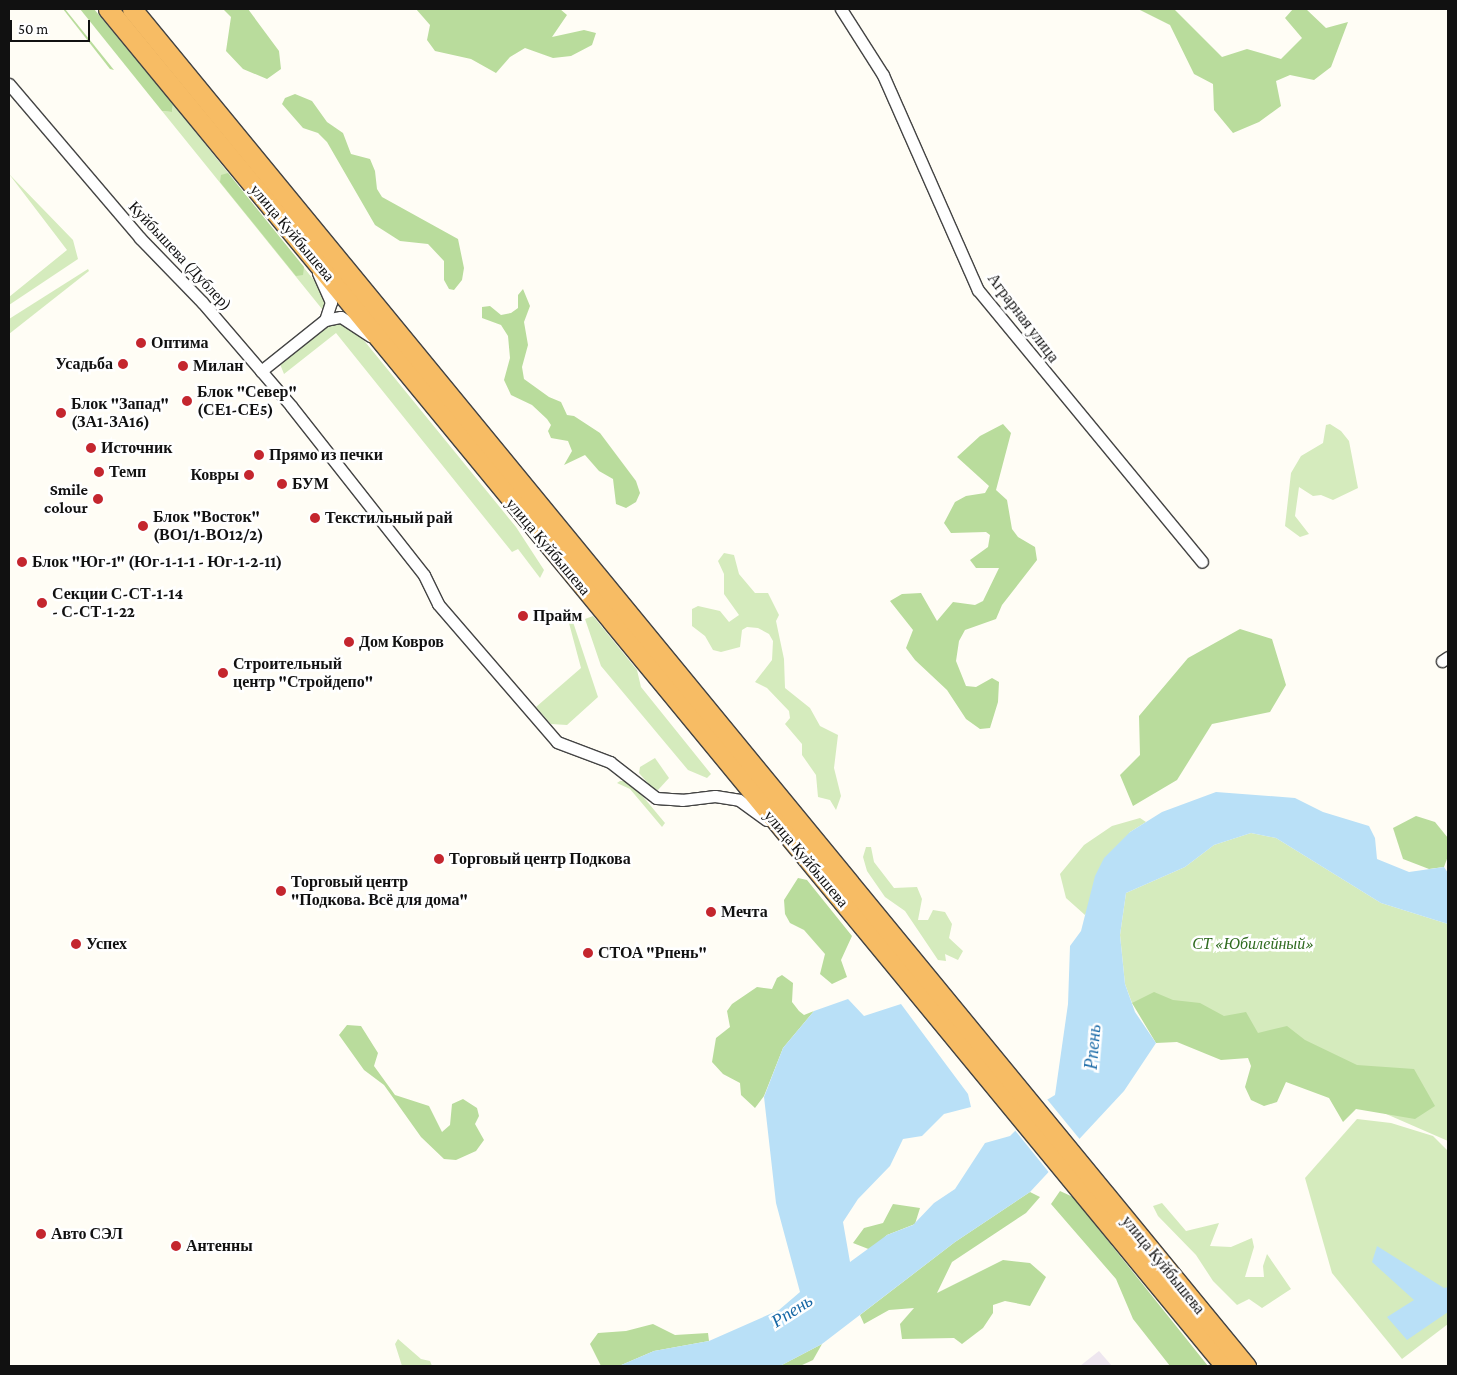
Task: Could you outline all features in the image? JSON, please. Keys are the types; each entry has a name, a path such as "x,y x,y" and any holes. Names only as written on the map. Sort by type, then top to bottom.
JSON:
{"highway":[{"name":"улица Куйбышева","path":"108,9 800,852 1018,1100"},
{"name":"улица Куйбышева","path":"132,9 1018,1100"},
{"path":"1018,1100 1074,1169"},
{"name":"улица Куйбышева","path":"1074,1169 1224,1366"},
{"name":"улица Куйбышева","path":"1074,1169 1246,1366"}],"street":[{"name":"Аграрная улица","path":"841,9 883,75 978,290 1202,562"},
{"name":"Куйбышева (Дублер)","path":"9,84 140,238 202,302 261,371 327,451 424,575 438,604 557,742 610,762 656,798 682,800 707,796 739,800 761,814 800,852"},
{"path":"301,245 331,302 326,320"},
{"path":"261,371 326,320 342,317 369,335 400,364"}],"shaded area":[{"path":"1099,1351 1112,1366 1080,1366"}],"green space":[{"path":"63,9 65,9 114,70 110,69"},
{"path":"80,9 94,9 173,104 172,112 162,111"},
{"path":"223,9 248,9 279,51 281,69 267,79 243,69 226,51 231,17"},
{"path":"416,9 560,9 567,15 552,37 584,30 596,33 592,45 571,56 553,58 525,48 510,57 496,73 471,59 435,51 427,40 430,25"},
{"path":"1138,9 1174,9 1222,57 1247,49 1281,59 1302,38 1285,18 1293,9 1306,9 1326,28 1348,22 1331,67 1314,80 1290,75 1276,81 1281,106 1259,122 1233,133 1214,110 1213,84 1194,74 1170,25"},
{"path":"295,94 312,101 327,122 343,133 351,154 370,159 375,171 377,189 382,197 458,239 464,268 462,280 454,290 449,289 444,280 444,261 428,244 400,241 375,225 327,142 318,133 303,128 282,104 285,98"},
{"path":"173,104 321,289 326,303 322,309 162,111 172,112"},
{"path":"228,173 304,267 303,275 296,276 220,182 221,175"},
{"path":"9,174 73,240 78,259 9,305 9,297 67,250"},
{"path":"88,269 89,271 9,334 9,319"},
{"path":"523,289 530,306 524,322 528,345 522,367 524,379 549,397 561,402 567,415 574,416 600,433 636,481 640,493 636,502 626,508 616,504 613,479 599,471 585,455 564,465 572,451 568,441 551,438 548,431 551,425 547,419 532,405 511,395 504,380 510,358 508,336 501,325 482,318 482,307 490,306 501,315 511,313 518,308 518,295"},
{"path":"337,322 353,327 516,527 544,570 540,578 518,549 512,552 336,333 284,374 280,364 327,326"},
{"path":"1003,424 1011,433 996,490 1007,500 1012,529 1018,537 1035,547 1037,560 1002,605 996,619 965,630 959,641 956,661 966,686 976,687 992,678 999,682 998,702 990,728 980,729 966,719 947,690 915,660 906,648 913,630 890,601 902,594 921,593 937,621 953,602 975,605 983,601 999,568 976,568 970,560 988,547 990,535 986,532 951,533 944,523 955,502 966,496 985,493 989,486 957,457 980,436"},
{"path":"1330,424 1341,431 1349,441 1358,488 1333,500 1321,495 1313,496 1299,487 1295,516 1309,534 1300,537 1285,526 1291,473 1301,456 1323,443 1326,425"},
{"path":"724,553 734,555 739,574 755,593 768,593 779,615 776,621 784,659 785,688 810,708 820,726 838,735 834,768 841,796 836,810 830,800 818,797 816,775 802,755 802,744 785,724 790,718 789,711 767,688 755,682 772,660 773,641 769,634 758,628 747,627 742,630 740,647 721,652 713,650 705,636 692,626 692,609 698,606 720,611 729,622 739,615 724,594 724,574 718,561"},
{"path":"569,610 598,697 567,725 551,724 536,707 581,668 566,612"},
{"path":"593,616 637,670 641,687 711,774 707,778 688,770 601,666 585,619"},
{"path":"1240,629 1272,639 1286,685 1270,712 1212,724 1177,780 1133,806 1120,775 1140,755 1139,716 1188,658"},
{"path":"655,758 669,778 658,790 653,789 639,773 640,767"},
{"path":"620,781 630,781 665,823 662,827 630,789 617,783"},
{"path":"1416,816 1435,822 1448,838 1448,856 1444,867 1429,869 1403,859 1393,828"},
{"path":"1140,818 1146,822 1130,832 1085,915 1066,898 1060,874 1084,845 1112,826"},
{"name":"СТ «Юбилейный»","path":"1251,833 1276,838 1381,903 1448,924 1448,1141 1132,1003 1125,984 1120,935 1126,893 1185,867 1214,845"},
{"path":"866,847 871,847 874,862 894,888 917,887 922,899 918,920 928,920 933,910 945,912 952,924 949,938 963,951 958,960 945,954 946,961 938,960 905,911 885,897 867,871 863,857"},
{"path":"798,878 807,880 852,936 841,960 847,977 832,984 820,974 825,954 804,930 790,923 785,914 784,900"},
{"path":"782,975 793,983 792,1002 799,1011 804,1015 814,1011 783,1048 764,1096 755,1108 741,1095 740,1083 723,1074 712,1062 716,1038 730,1027 727,1011 732,1004 757,987 772,989 777,978"},
{"path":"1154,992 1173,1000 1200,1003 1224,1016 1246,1012 1258,1033 1287,1026 1305,1040 1357,1065 1414,1069 1435,1106 1415,1119 1356,1109 1343,1122 1329,1098 1286,1082 1277,1102 1264,1106 1251,1100 1245,1087 1251,1066 1248,1058 1221,1060 1177,1042 1156,1043 1132,1003"},
{"path":"347,1025 361,1026 378,1053 374,1066 395,1095 429,1106 442,1132 450,1125 452,1104 463,1099 477,1108 479,1116 475,1124 484,1140 476,1151 456,1160 444,1159 421,1137 384,1085 364,1070 339,1035"},
{"path":"1357,1119 1391,1123 1433,1136 1448,1151 1448,1324 1402,1359 1332,1273 1305,1178"},
{"path":"1060,1191 1073,1197 1208,1366 1170,1366 1133,1319 1116,1279 1051,1204"},
{"path":"1030,1192 1040,1197 1026,1213 952,1262 937,1293 1003,1260 1030,1263 1046,1277 1030,1306 1005,1301 993,1305 993,1313 983,1328 962,1344 954,1338 902,1339 900,1324 914,1308 889,1310 864,1324 860,1315 955,1242"},
{"path":"1162,1203 1186,1231 1219,1223 1210,1246 1231,1247 1252,1238 1254,1247 1245,1277 1264,1277 1263,1266 1267,1254 1291,1289 1262,1308 1249,1299 1237,1305 1213,1281 1196,1255 1158,1216 1153,1206"},
{"path":"893,1204 920,1208 915,1224 887,1235 871,1250 853,1243 864,1228 883,1223"},
{"path":"653,1324 675,1335 708,1333 709,1341 654,1351 619,1366 601,1366 590,1344 598,1333 626,1331"},
{"path":"398,1339 421,1359 430,1361 432,1366 402,1366 395,1344"},
{"path":"822,1344 813,1360 800,1366 780,1366"}],"water":[{"name":"Рпень","path":"1216,792 1295,798 1323,812 1369,826 1375,838 1377,859 1409,872 1444,867 1448,873 1448,924 1381,903 1276,838 1251,833 1214,845 1185,867 1126,893 1120,935 1125,984 1135,1012 1156,1043 1124,1091 1030,1192 955,1242 822,1344 780,1366 619,1366 654,1351 709,1341 779,1310 800,1292 776,1203 764,1097 783,1048 814,1011 848,999 864,1016 901,1004 968,1094 971,1107 944,1114 922,1136 903,1139 890,1166 858,1199 843,1222 850,1262 887,1235 913,1225 934,1203 955,1189 985,1143 1010,1136 1045,1101 1055,1095 1068,1004 1070,946 1081,931 1095,876 1104,858 1130,832 1162,812"},
{"path":"1377,1246 1444,1288 1448,1287 1448,1312 1407,1340 1387,1317 1414,1300 1372,1262"}],"pier":[{"path":"1046,1098 1082,1142 1051,1175 1014,1129"}],"place":[{"name":"Оптима","path":"141,343"},
{"name":"Усадьба","path":"123,364"},
{"name":"Милан","path":"183,366"},
{"name":"Блок \"Север\" (СЕ1-СЕ5)","path":"187,401"},
{"name":"Блок \"Запад\" (ЗА1-ЗА16)","path":"61,413"},
{"name":"Источник","path":"91,448"},
{"name":"Прямо из печки","path":"259,455"},
{"name":"Темп","path":"99,472"},
{"name":"Ковры","path":"249,475"},
{"name":"БУМ","path":"282,484"},
{"name":"Smile colour","path":"98,499"},
{"name":"Текстильный рай","path":"315,518"},
{"name":"Блок \"Восток\" (ВО1/1-ВО12/2)","path":"143,526"},
{"name":"Блок \"Юг-1\" (Юг-1-1-1 - Юг-1-2-11)","path":"22,562"},
{"name":"Секции С-СТ-1-14 - С-СТ-1-22","path":"42,603"},
{"name":"Прайм","path":"523,616"},
{"name":"Дом Ковров","path":"349,642"},
{"name":"Строительный центр \"Стройдепо\"","path":"223,673"},
{"name":"Торговый центр Подкова","path":"439,859"},
{"name":"Торговый центр \"Подкова. Всё для дома\"","path":"281,891"},
{"name":"Мечта","path":"711,912"},
{"name":"Успех","path":"76,944"},
{"name":"СТОА \"Рпень\"","path":"588,953"},
{"name":"Авто СЭЛ","path":"41,1234"},
{"name":"Антенны","path":"176,1246"}]}
